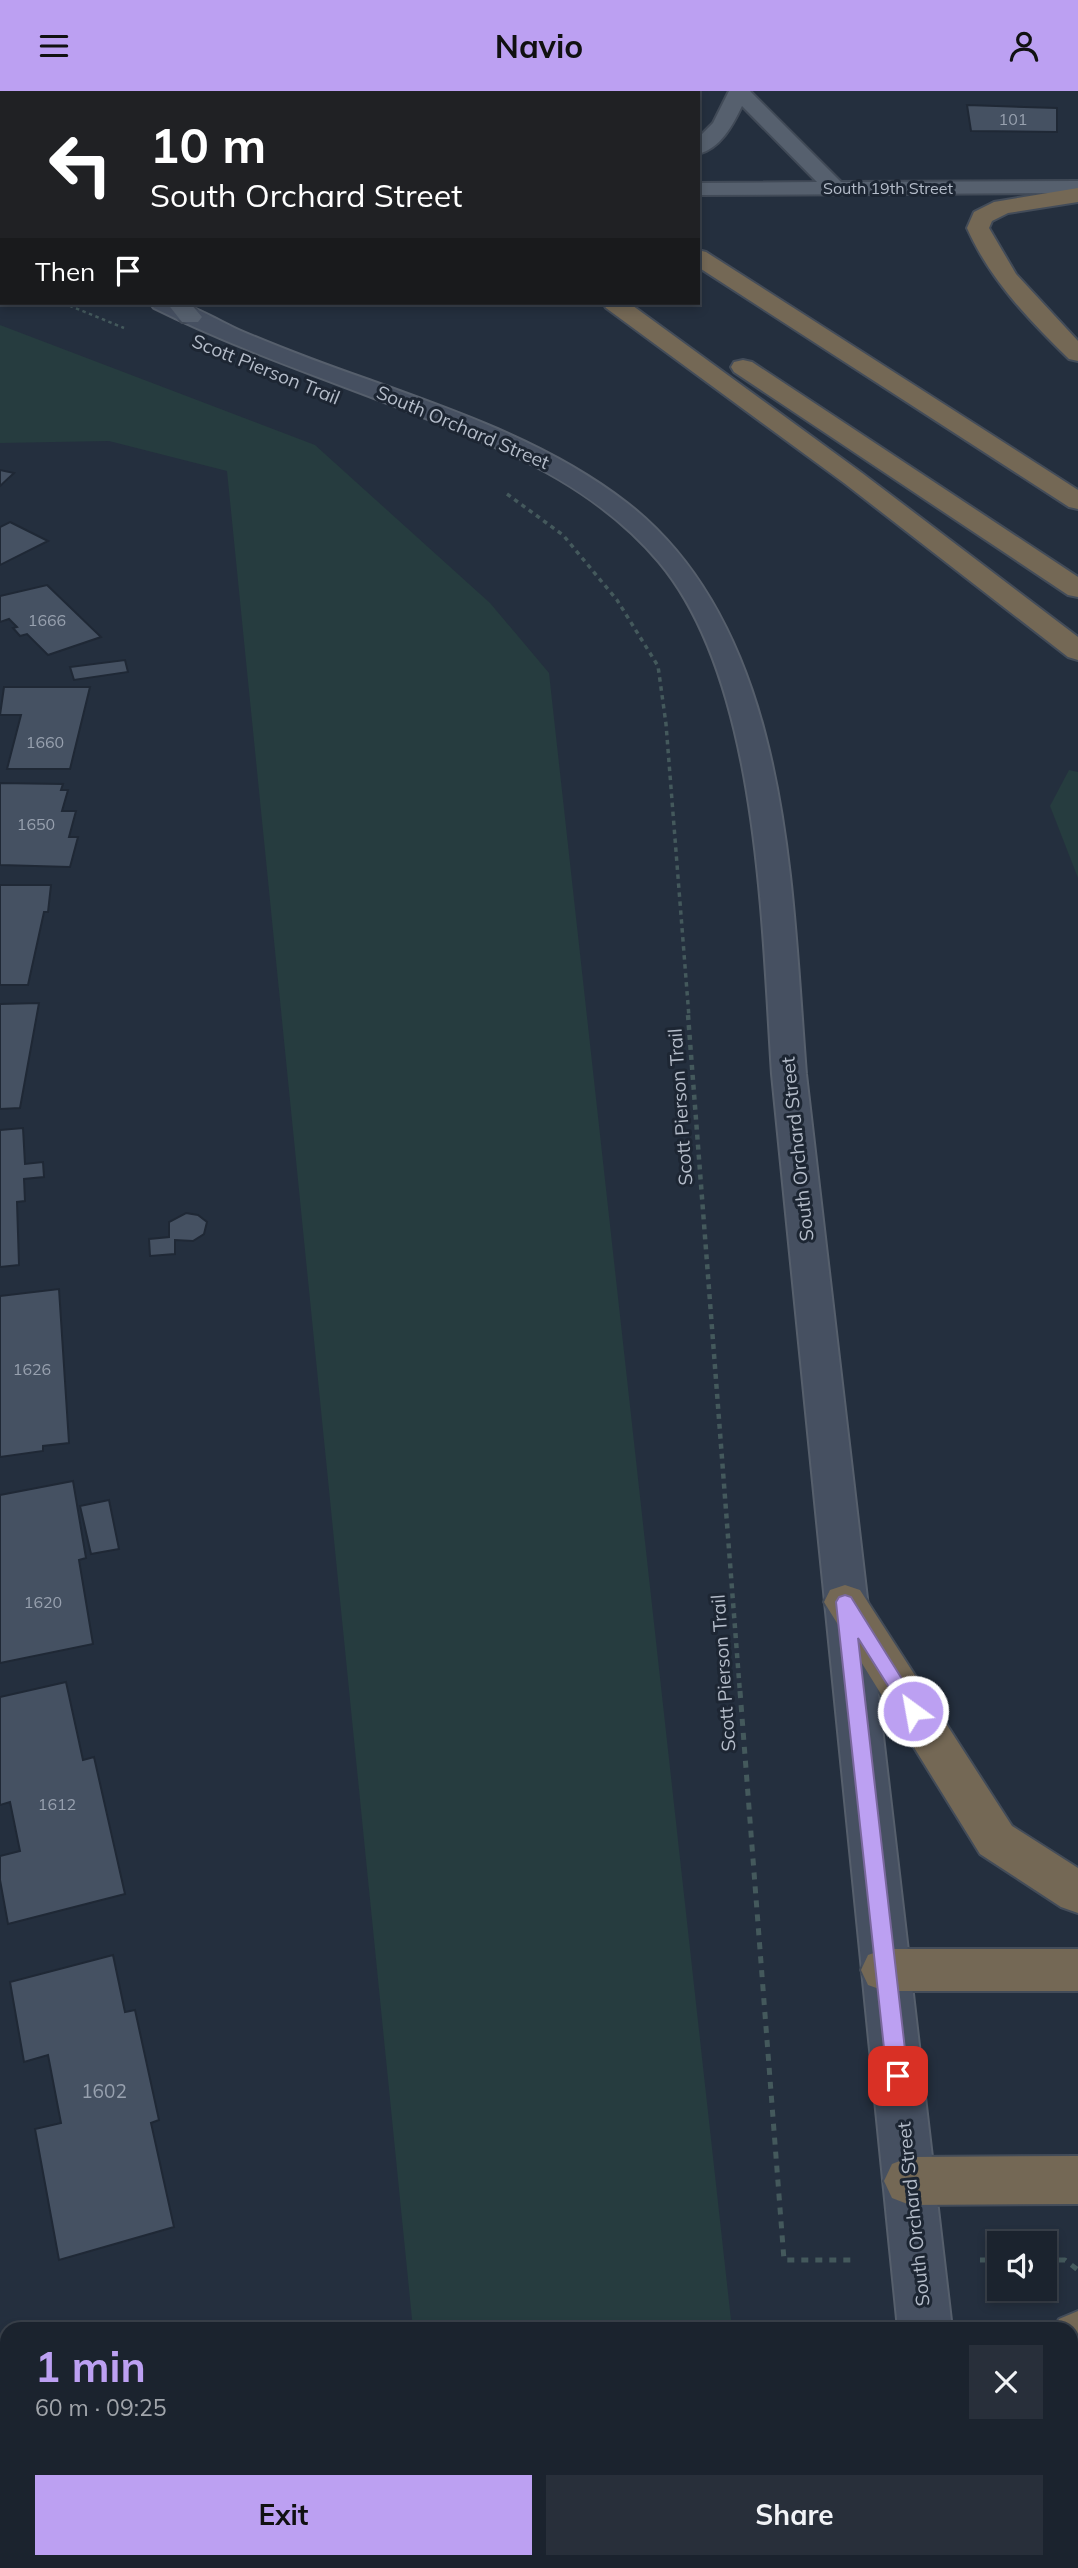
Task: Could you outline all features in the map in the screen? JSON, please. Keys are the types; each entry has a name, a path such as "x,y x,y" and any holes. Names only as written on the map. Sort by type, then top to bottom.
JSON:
{"highway":[{"path":"1078,195 1002,207 982,217 978,227 995,260 1038,315 1078,354"},
{"path":"700,258 1078,501"},
{"path":"617,305 853,478 1078,651"},
{"path":"648,305 1078,589"},
{"path":"845,1602 996,1840 1078,1893"},
{"path":"885,1970 1078,1970"},
{"path":"910,2181 1078,2180"}],"main road":[{"path":"700,147 714,138 739,91 835,188"},
{"name":"South 19th Street","path":"704,189 1078,187"},
{"name":"South Orchard Street","path":"177,307 442,415 510,444 561,470 604,500 670,558 689,583 715,629 733,672 758,779 775,895 789,1074 924,2322"}],"path":[{"path":"68,305 127,330"},
{"name":"Scott Pierson Trail","path":"507,494 563,535 617,600 658,666 666,724 784,2260"},
{"path":"1057,2260 1065,2260 1078,2270"}],"green space":[{"path":"0,325 315,445 490,603 549,673 731,2322 412,2322 227,471 109,441 0,443"},
{"path":"1069,770 1078,772 1078,878 1050,806"}],"building":[{"path":"967,105 1057,108 1057,132 971,131"},
{"path":"0,470 14,473 0,486"},
{"path":"10,522 48,541 0,565 0,527"},
{"path":"47,585 101,637 48,655 27,634 20,636 13,628 17,627 9,619 0,622 0,596"},
{"path":"125,660 128,672 74,680 70,667"},
{"path":"4,687 90,687 70,769 7,769 21,715 0,715"},
{"path":"0,783 63,784 61,790 68,790 62,811 76,811 69,837 78,837 70,867 0,865"},
{"path":"0,885 51,885 48,912 44,912 28,985 0,985"},
{"path":"39,1003 20,1108 0,1109 0,1004"},
{"path":"23,1128 25,1164 43,1162 44,1177 24,1179 25,1201 17,1202 19,1265 0,1267 0,1130"},
{"path":"186,1213 198,1215 207,1222 204,1234 193,1241 175,1240 175,1254 150,1256 149,1239 169,1237 169,1222"},
{"path":"59,1289 69,1443 43,1446 43,1451 0,1457 0,1296"},
{"path":"73,1481 86,1558 79,1560 93,1644 0,1663 0,1495"},
{"path":"109,1500 119,1549 91,1554 80,1506"},
{"path":"66,1682 83,1760 94,1757 125,1894 8,1924 0,1880 0,1856 20,1851 10,1802 0,1805 0,1697"},
{"path":"113,1955 125,2012 135,2010 159,2120 151,2123 174,2227 59,2260 35,2129 61,2123 48,2055 24,2062 10,1982"}],"route":[{"path":"898,2076 845,1602 913,1711"}]}
